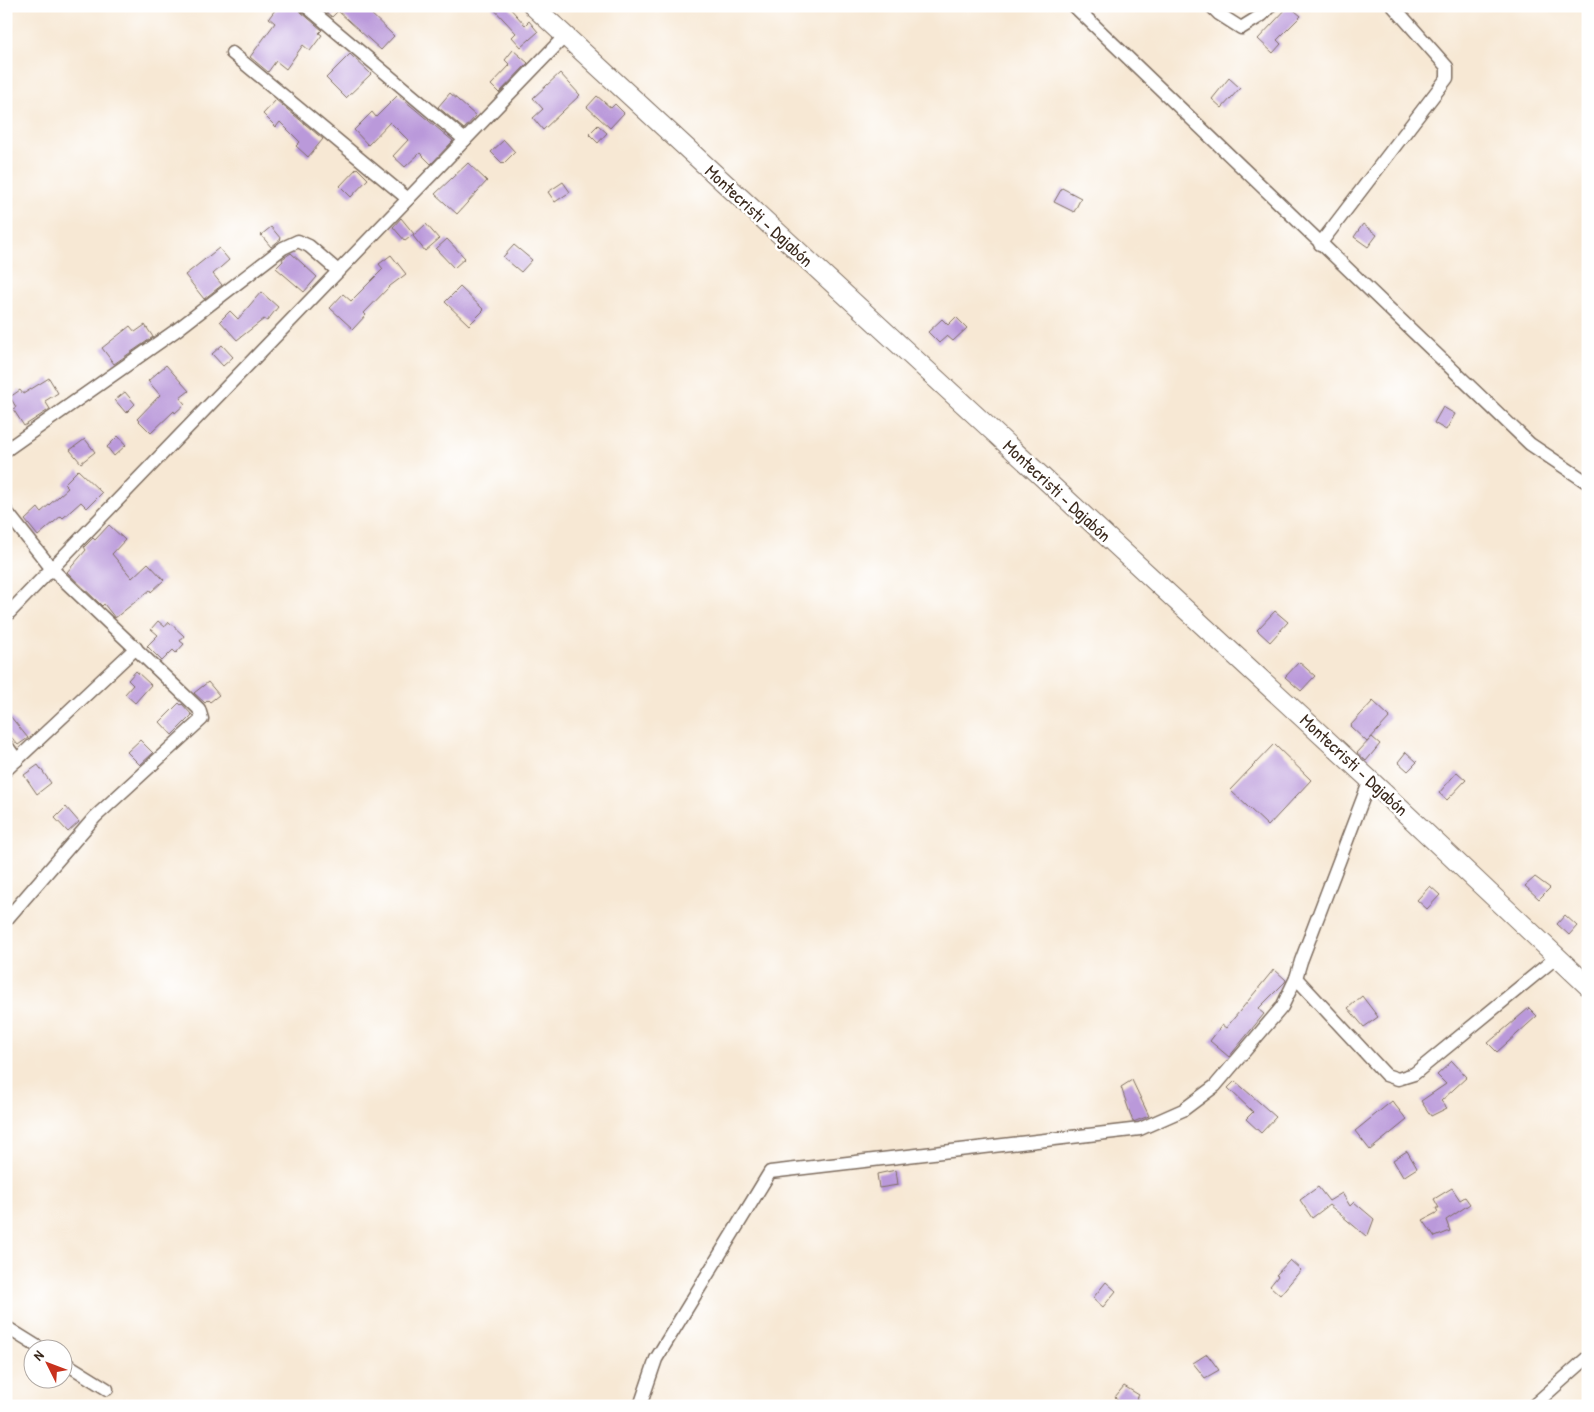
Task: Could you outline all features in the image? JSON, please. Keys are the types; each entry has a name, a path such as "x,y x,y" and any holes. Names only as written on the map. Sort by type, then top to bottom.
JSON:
{"main road":[{"name":"Montecristi - Dajabón","path":"533,6 1558,956 1583,982 1588,999"}],"street":[{"path":"306,6 465,140"},
{"path":"1074,6 1530,444 1588,483"},
{"path":"1211,6 1219,14 1241,28 1262,15 1270,6"},
{"path":"1320,244 1447,78 1447,67 1399,9"},
{"path":"6,616 565,36"},
{"path":"232,53 408,199"},
{"path":"6,450 178,329 283,248 298,241 309,246 338,272"},
{"path":"6,511 52,569 199,709 202,719 95,818 6,920"},
{"path":"6,770 136,648"},
{"path":"6,745 17,760"},
{"path":"640,1406 656,1359 770,1172 1140,1129 1183,1110 1215,1086 1282,1007 1296,978 1370,780"},
{"path":"1296,978 1386,1075 1398,1078 1414,1074 1558,956"},
{"path":"6,1327 27,1340"},
{"path":"1533,1406 1588,1357"},
{"path":"72,1368 107,1389"}],"building":[{"path":"278,6 298,6 301,12 322,30 319,33 322,35 310,51 303,45 286,69 276,61 268,72 250,57 275,23 269,18"},
{"path":"319,6 363,6 394,36 381,50 338,11 332,17"},
{"path":"491,6 508,6 525,25 529,21 538,32 521,47 512,37 516,33"},
{"path":"1289,6 1301,16 1277,40 1281,44 1273,53 1258,39"},
{"path":"513,50 528,63 499,93 491,85 510,65 505,60"},
{"path":"350,54 371,74 346,98 326,78"},
{"path":"560,73 580,95 543,130 533,118 543,109 533,98"},
{"path":"1229,78 1240,88 1222,108 1212,99"},
{"path":"450,93 476,116 464,129 438,107"},
{"path":"398,95 453,141 431,164 420,153 405,167 393,156 408,140 390,122 368,145 354,130 372,112 376,117"},
{"path":"597,96 611,108 615,104 624,113 610,128 587,107"},
{"path":"276,100 323,139 308,157 296,146 300,142 280,122 276,127 263,114"},
{"path":"598,125 607,133 598,143 589,134"},
{"path":"504,140 515,152 503,164 491,152"},
{"path":"468,163 487,181 457,214 435,194"},
{"path":"357,168 368,179 351,197 340,186"},
{"path":"563,182 570,192 555,202 548,192"},
{"path":"1062,188 1081,198 1074,212 1054,202"},
{"path":"401,218 414,234 405,241 393,227"},
{"path":"426,224 439,239 425,251 413,236"},
{"path":"1363,224 1377,235 1368,247 1354,237"},
{"path":"271,227 281,239 271,247 261,235"},
{"path":"447,239 465,258 454,268 436,249"},
{"path":"514,245 532,260 521,272 503,257"},
{"path":"219,248 229,260 213,274 222,285 204,299 185,275"},
{"path":"291,253 317,277 304,292 276,268 283,261 282,259"},
{"path":"391,255 406,274 390,286 364,313 366,315 353,329 330,308 343,294 351,301 383,269 379,264"},
{"path":"460,287 484,310 469,325 445,302"},
{"path":"261,292 278,307 267,321 264,319 237,340 220,321 230,311 238,319"},
{"path":"956,317 967,328 953,341 947,336 939,343 928,332 942,319 948,325"},
{"path":"145,325 153,337 114,364 102,348 130,326 135,332"},
{"path":"222,345 233,357 223,366 212,354"},
{"path":"166,365 189,391 180,398 185,404 175,413 174,411 151,433 137,419 160,395 148,381"},
{"path":"49,378 58,393 45,401 50,409 24,426 13,409 16,407 10,397 20,390 23,394"},
{"path":"125,392 135,404 126,413 115,400"},
{"path":"1443,407 1455,414 1446,430 1434,423"},
{"path":"118,436 126,445 114,456 107,447"},
{"path":"85,439 95,452 81,463 70,450"},
{"path":"78,470 102,493 87,508 81,502 38,536 25,520 38,508 41,512 68,488 64,484"},
{"path":"109,525 125,540 112,554 132,578 148,563 164,580 151,592 150,590 115,618 104,604 102,606 67,572 86,550 84,547 93,538 95,540"},
{"path":"1275,611 1288,622 1270,642 1257,630"},
{"path":"158,621 165,627 169,622 184,636 180,641 184,644 176,653 173,650 162,661 147,646 158,635 151,629"},
{"path":"1299,662 1315,676 1301,691 1285,677"},
{"path":"136,671 151,685 135,703 125,694 133,685 128,680"},
{"path":"208,682 219,695 210,702 208,700 205,703 194,693"},
{"path":"1373,701 1390,717 1367,742 1350,726"},
{"path":"179,703 192,715 172,735 160,722"},
{"path":"6,711 28,738 18,745 6,731"},
{"path":"1372,737 1380,744 1366,761 1357,753"},
{"path":"140,740 153,753 140,765 127,752"},
{"path":"1274,744 1311,780 1268,826 1230,790"},
{"path":"1406,752 1417,762 1408,771 1398,762"},
{"path":"38,765 51,783 37,794 24,775"},
{"path":"1457,772 1466,780 1447,800 1439,793"},
{"path":"66,807 79,822 68,832 55,818"},
{"path":"1535,877 1550,888 1539,899 1525,886"},
{"path":"1430,886 1440,895 1427,909 1417,900"},
{"path":"1565,915 1577,926 1569,935 1557,924"},
{"path":"1274,969 1286,980 1285,982 1258,1009 1264,1014 1229,1057 1210,1041 1222,1025 1226,1028"},
{"path":"1362,996 1378,1017 1364,1027 1348,1008"},
{"path":"1529,1008 1537,1016 1497,1052 1488,1043"},
{"path":"1452,1061 1467,1077 1441,1101 1447,1108 1431,1116 1421,1101 1446,1084 1437,1075"},
{"path":"1132,1080 1149,1116 1133,1122 1121,1087"},
{"path":"1235,1081 1276,1117 1261,1133 1246,1119 1253,1112 1228,1088"},
{"path":"1392,1101 1407,1120 1370,1150 1355,1131"},
{"path":"1407,1151 1417,1168 1403,1177 1393,1160"},
{"path":"896,1170 898,1185 879,1188 877,1174"},
{"path":"1318,1187 1329,1201 1342,1193 1350,1206 1354,1202 1374,1219 1368,1235 1366,1236 1329,1205 1312,1218 1300,1200"},
{"path":"1452,1188 1460,1200 1465,1197 1470,1204 1446,1220 1450,1231 1435,1237 1423,1220 1438,1212 1436,1208 1439,1208 1434,1199"},
{"path":"1290,1260 1301,1270 1280,1295 1270,1286 1278,1276 1276,1275"},
{"path":"1106,1282 1116,1291 1103,1307 1093,1298"},
{"path":"1207,1354 1219,1370 1205,1378 1193,1363"},
{"path":"1124,1386 1139,1395 1132,1406 1126,1406 1115,1397"}]}
